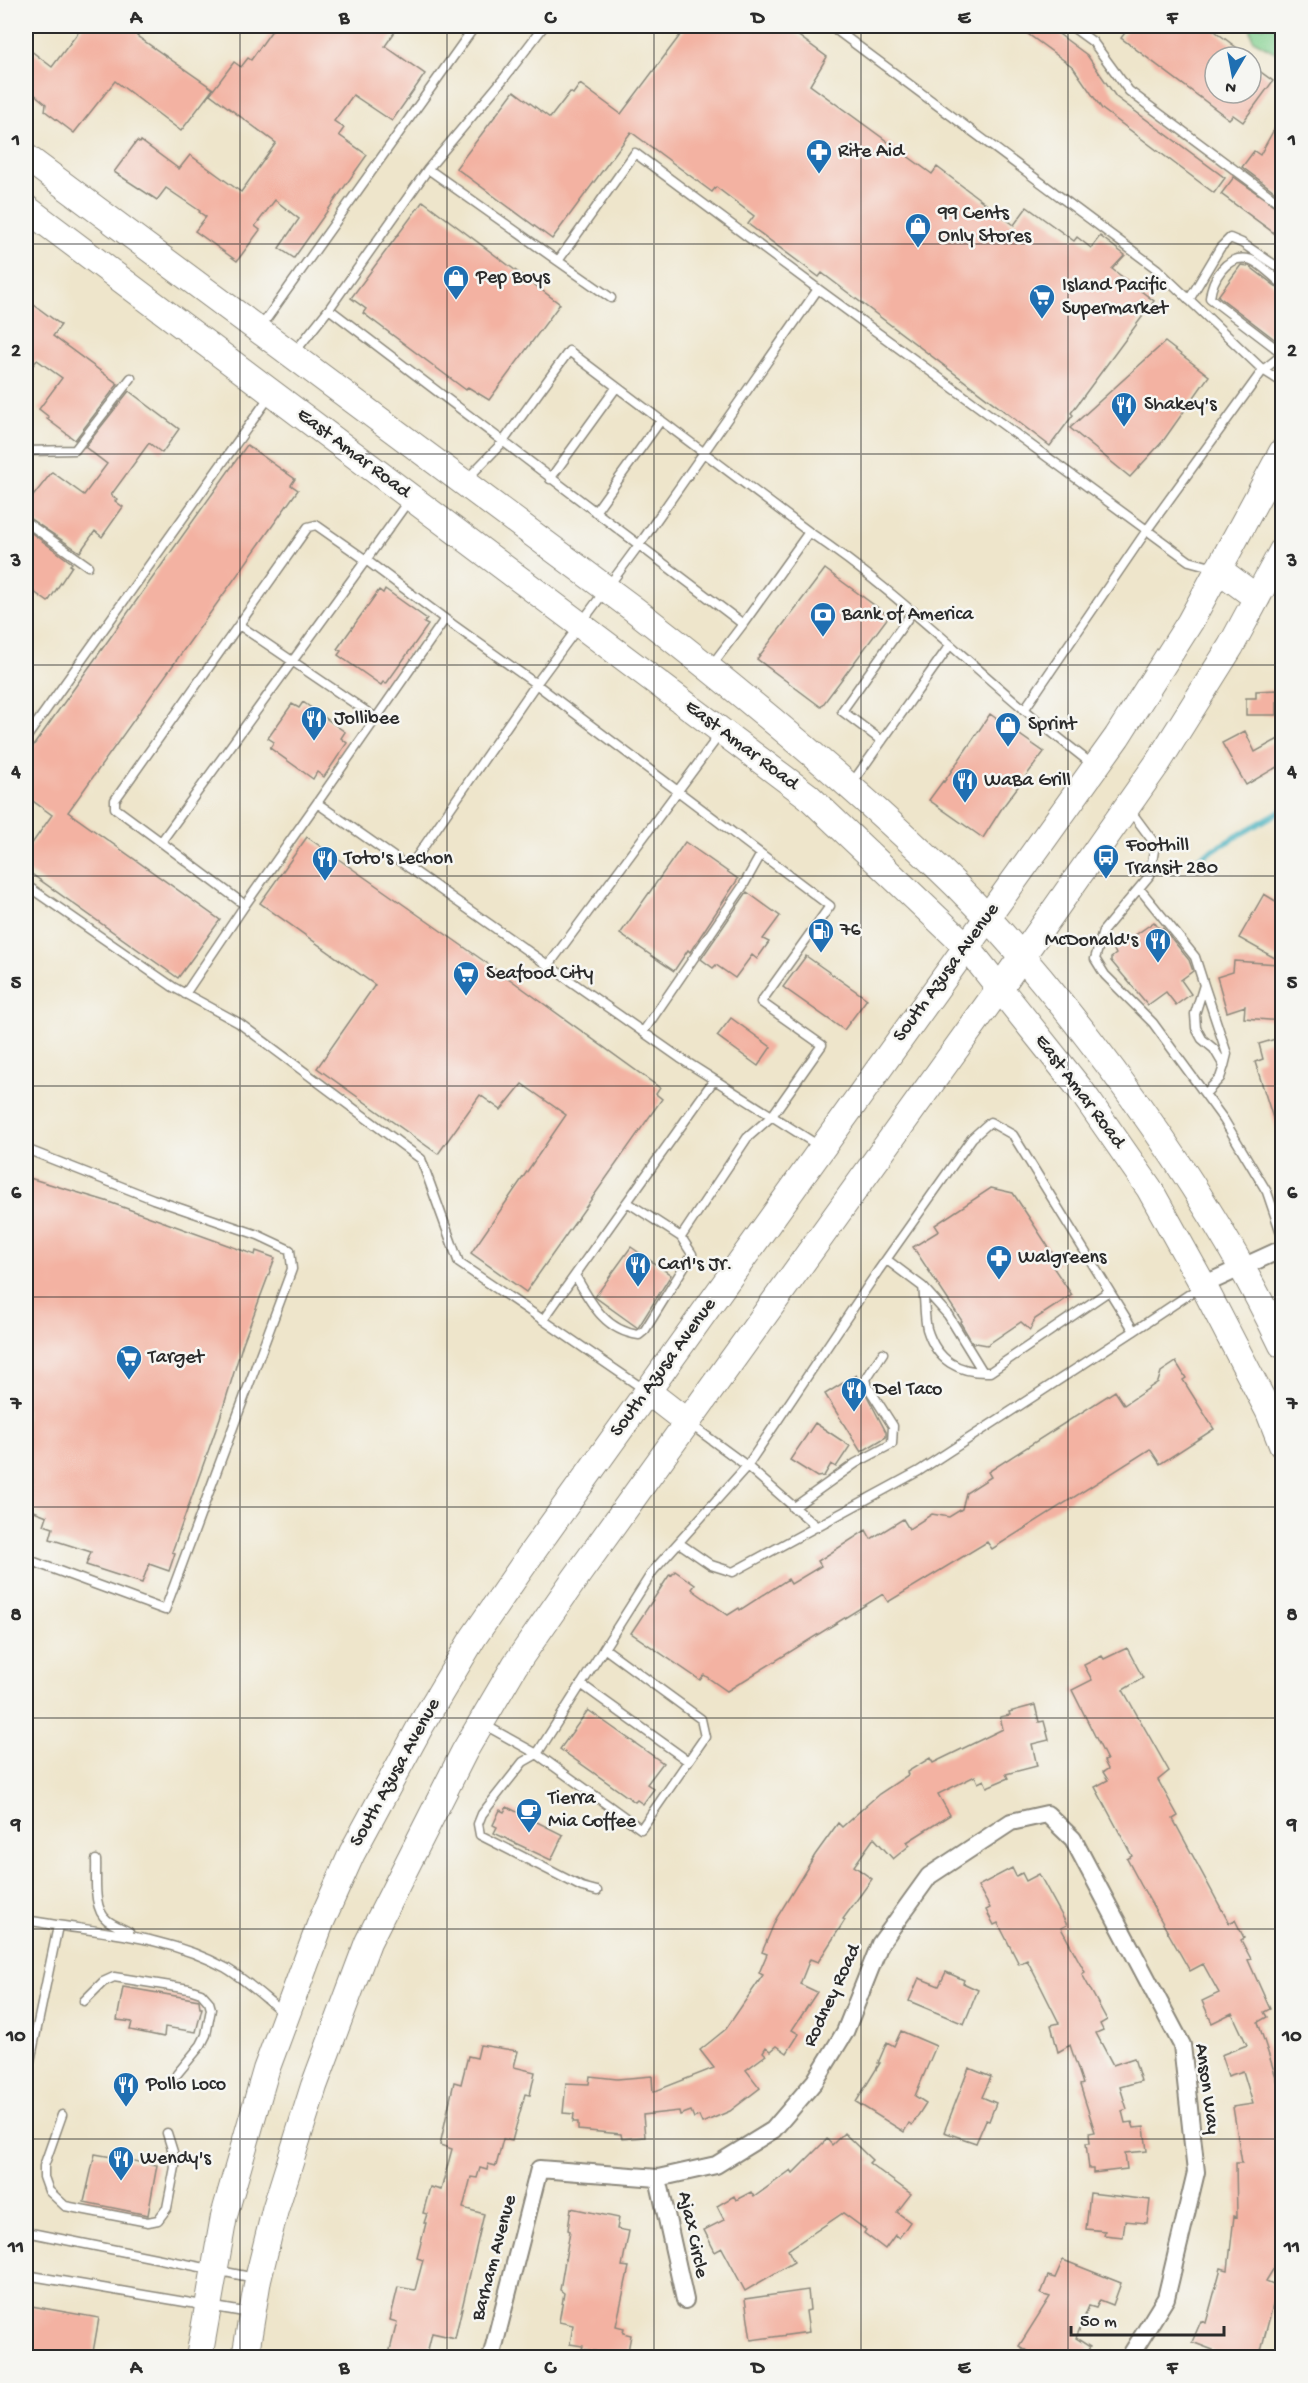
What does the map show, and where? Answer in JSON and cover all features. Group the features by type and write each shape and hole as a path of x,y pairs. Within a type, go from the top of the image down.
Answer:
{"main road":[{"name":"East Amar Road","path":"26,157 710,668 850,785 957,886 1073,1018 1153,1125 1203,1201 1282,1346"},
{"name":"East Amar Road","path":"26,208 808,796 966,946 1080,1089 1149,1188 1269,1412 1282,1445"},
{"name":"South Azusa Avenue","path":"199,2358 224,2216 266,2070 321,1922 351,1853 420,1727 473,1638 647,1391 1117,737 1190,622 1282,452"},
{"path":"245,2358 258,2279 275,2210 315,2086 368,1942 464,1752 522,1655 1157,764 1225,655 1282,551"},
{"path":"1218,569 1257,598"},
{"path":"647,1391 687,1422"}],"street":[{"path":"1203,1285 1282,1249"},
{"name":"Rodney Road","path":"539,2169 658,2178 716,2165 773,2130 815,2081 845,2032 880,1944 929,1876 1011,1822 1047,1814"},
{"name":"Anson Way","path":"1047,1814 1073,1839 1182,2045 1196,2172 1166,2298 1129,2358"},
{"name":"Barham Avenue","path":"490,2358 539,2169"},
{"name":"Ajax Circle","path":"658,2178 685,2300"}],"lane":[{"path":"258,331 476,26"},
{"path":"291,356 329,309 428,169 505,77 544,26"},
{"path":"831,26 1157,269 1263,370 1282,382"},
{"path":"1071,26 1093,42 1129,91 1282,205"},
{"path":"558,261 635,153 1189,561 1218,569"},
{"path":"428,169 611,298"},
{"path":"1189,300 1220,248 1230,238 1242,243 1282,270"},
{"path":"1024,710 1148,530 1263,370 1282,354 1210,298 1212,286 1220,271 1235,259 1250,259 1282,284"},
{"path":"409,868 536,684 642,541 818,289"},
{"path":"329,309 550,479 595,512 642,541 743,624"},
{"path":"463,484 502,443 569,351 809,532 850,559 913,611 1024,710 1095,768"},
{"path":"26,451 75,450 131,378"},
{"path":"550,479 616,387"},
{"path":"26,738 272,393"},
{"path":"595,512 661,420"},
{"path":"161,842 411,497"},
{"path":"26,522 88,566"},
{"path":"245,905 116,808 115,800 308,527 316,525 536,684 830,906 761,1002 822,1045 772,1116 747,1138 681,1237"},
{"path":"710,668 809,532"},
{"path":"882,741 842,711 913,611"},
{"path":"185,994 445,620"},
{"path":"239,624 376,718"},
{"path":"850,785 950,645"},
{"path":"548,966 722,731"},
{"path":"317,803 643,1032 822,1148"},
{"path":"1127,806 1155,844 1150,875 1103,931 1095,959 1105,975 1153,1023 1224,1120 1267,1192 1282,1236"},
{"path":"643,1032 742,886 760,854"},
{"path":"26,885 173,987 239,1023 422,1159 459,1263 647,1391"},
{"path":"1139,888 1195,957 1227,1054 1220,1078 1205,1094"},
{"path":"1204,985 1195,1014 1196,1028 1202,1039 1214,1049 1224,1066"},
{"path":"543,1320 714,1080"},
{"path":"597,1891 582,1887 480,1835 478,1824 482,1814 523,1762 537,1754 653,1571 747,1466 972,1138 990,1122 1013,1135 1134,1331"},
{"path":"26,1149 153,1199 258,1235 290,1250 292,1269 165,1610 26,1558"},
{"path":"575,1275 595,1309 617,1330 639,1335 645,1330 692,1254 681,1237 627,1202"},
{"path":"887,1260 922,1287 948,1315 984,1372"},
{"path":"679,1543 711,1565 734,1572 919,1472 1203,1285"},
{"path":"922,1287 927,1328 938,1352 957,1368 972,1372 990,1372 1109,1291"},
{"path":"793,1508 856,1463 892,1444 893,1426 868,1387 866,1379 883,1353"},
{"path":"687,1422 747,1466 817,1527"},
{"path":"481,1723 537,1754 641,1829 705,1737 701,1719 604,1648"},
{"path":"581,1684 688,1761"},
{"path":"96,1860 97,1896 101,1913 106,1920 140,1937"},
{"path":"26,1920 140,1937 179,1947 226,1969 287,2015"},
{"path":"26,2081 28,2052 58,1926"},
{"path":"84,2001 103,1982 114,1977 201,1993 211,2009 206,2036 177,2074"},
{"path":"62,2115 44,2166 44,2177 49,2192 65,2206 148,2222 158,2220 167,2208 175,2160 167,2133"},
{"path":"26,2232 258,2279"},
{"path":"26,2274 208,2308 253,2314"}],"green space":[{"path":"1250,26 1282,26 1282,56 1263,45 1253,40"}],"building":[{"path":"83,26 145,26 137,36 213,89 181,131 115,81 74,133 45,111 46,104 26,87 26,47 52,67"},
{"path":"275,26 399,26 385,46 425,74 392,121 353,95 334,121 344,128 339,135 367,155 294,258 279,248 299,219 275,200 255,226 260,230 237,261 195,231 206,217 200,211 166,188 157,200 114,172 137,141 140,143 141,141 179,169 190,155 241,192 276,143 210,94 234,62 241,67 248,58 251,60"},
{"path":"687,26 785,26 827,57 810,85 932,174 937,167 1014,225 1027,207 1074,241 1077,237 1091,248 1100,236 1125,255 1112,269 1154,301 1071,413 1073,415 1050,446 822,273 819,277 748,224 754,216 716,187 712,192 631,132 552,239 456,168 514,91 550,118 570,92 573,94 580,84 621,114"},
{"path":"1017,26 1048,26 1087,55 1116,97 1225,178 1214,193 1102,109 1073,67"},
{"path":"1130,26 1208,26 1233,45 1203,45 1203,100 1121,38"},
{"path":"1263,74 1273,81 1263,95"},
{"path":"1210,105 1255,105 1243,122 1233,115 1229,119"},
{"path":"1282,115 1282,197 1242,167 1254,151 1260,155"},
{"path":"1234,177 1282,211 1282,239 1221,194"},
{"name":"Pep Boys","path":"423,201 560,304 489,400 468,387 466,390 363,313 366,309 351,298"},
{"path":"1241,265 1249,266 1282,291 1282,335 1277,341 1218,296"},
{"path":"26,299 61,325 53,336 118,384 75,440 47,419 49,417 39,409 62,378 37,360 26,374"},
{"path":"1165,342 1209,376 1163,441 1130,477 1070,428"},
{"path":"129,391 179,429 162,453 149,443 111,495 123,507 102,537 95,531 80,552 26,516 26,505 52,472 84,495 107,464 85,447"},
{"path":"247,445 295,479 291,485 298,490 68,812 220,920 178,978 26,870 26,852 52,815 26,796 26,756"},
{"path":"26,529 72,563 48,602 26,586"},
{"name":"Bank of America","path":"825,569 889,616 821,707 757,659"},
{"path":"385,589 427,619 424,623 428,625 386,684 383,682 381,685 338,655 341,651 337,649 379,590 383,593"},
{"path":"1277,690 1277,715 1246,715 1246,698 1256,698 1256,691"},
{"path":"303,702 345,732 341,738 347,743 324,777 317,772 313,779 270,748 274,742 268,738 292,704 299,708"},
{"path":"990,714 1044,752 1002,808 983,838 929,800 944,782"},
{"path":"1245,731 1255,752 1282,737 1282,764 1246,785 1222,743"},
{"path":"307,837 660,1088 656,1094 662,1099 526,1292 471,1253 566,1115 522,1084 501,1110 480,1095 438,1154 317,1068 375,985 260,903"},
{"path":"685,842 738,879 690,952 688,950 674,971 620,934"},
{"path":"747,892 780,916 763,939 769,942 757,959 752,955 735,978 716,965 713,968 701,959"},
{"path":"1264,894 1282,905 1282,962 1239,938"},
{"path":"1154,922 1160,930 1163,928 1189,960 1193,971 1181,980 1191,994 1176,1005 1166,992 1148,1005 1111,961 1116,954 1114,950"},
{"path":"806,956 867,999 844,1030 783,987"},
{"path":"1234,961 1278,964 1277,1003 1282,1004 1282,1021 1244,1018 1245,1006 1227,1012 1217,977 1233,972"},
{"path":"731,1018 771,1047 758,1066 717,1036"},
{"path":"1282,1037 1282,1136 1279,1137 1255,1062 1263,1059 1259,1044"},
{"name":"Target","path":"26,1177 106,1201 255,1255 256,1251 275,1258 243,1343 220,1418 172,1552 175,1553 169,1571 149,1564 142,1583 86,1565 91,1552 50,1539 53,1528 44,1525 47,1516 26,1508"},
{"name":"Walgreens","path":"991,1188 1013,1193 1059,1263 1053,1267 1072,1295 1035,1319 1030,1330 1021,1322 987,1345 973,1344 960,1322 962,1321 913,1247 939,1231 935,1225"},
{"name":"Carl's Jr.","path":"631,1247 671,1275 638,1328 595,1297"},
{"path":"1176,1362 1186,1378 1183,1380 1214,1429 1160,1464 1150,1449 992,1549 987,1542 888,1602 883,1594 727,1691 704,1675 700,1680 631,1633 670,1574 672,1575 675,1571 695,1585 692,1589 694,1591 728,1615 739,1608 740,1610 788,1579 791,1584 821,1566 818,1561 866,1530 871,1539 903,1519 909,1529 932,1514 949,1517 962,1509 966,1493 991,1477 988,1472 1115,1391 1124,1405 1158,1382 1161,1372"},
{"name":"Del Taco","path":"856,1375 886,1432 886,1437 861,1452 825,1394"},
{"path":"815,1423 850,1446 836,1467 831,1464 824,1476 817,1477 790,1460"},
{"path":"1127,1648 1143,1678 1123,1690 1169,1771 1158,1780 1178,1816 1173,1819 1229,1923 1235,1920 1244,1938 1241,1940 1251,1959 1248,1960 1270,2009 1264,2012 1267,2017 1258,2022 1278,2083 1282,2106 1282,2202 1274,2268 1266,2281 1278,2286 1259,2358 1210,2358 1213,2350 1192,2342 1201,2321 1206,2323 1221,2268 1228,2270 1234,2216 1237,2217 1236,2163 1242,2163 1233,2107 1253,2104 1243,2071 1228,2076 1221,2055 1247,2045 1232,2013 1212,2023 1202,2001 1219,1993 1203,1964 1190,1971 1127,1859 1132,1856 1095,1787 1108,1780 1103,1772 1108,1769 1104,1761 1107,1760 1072,1690 1092,1680 1084,1665"},
{"path":"1035,1705 1039,1722 1044,1721 1049,1740 1032,1744 1037,1766 1006,1774 1008,1778 987,1787 984,1780 978,1783 975,1776 938,1794 950,1815 907,1842 910,1845 893,1859 874,1838 854,1866 872,1879 843,1919 845,1920 818,1962 810,1959 800,1984 817,1992 792,2030 799,2034 787,2053 777,2046 771,2051 766,2047 763,2052 766,2055 746,2070 760,2088 730,2111 702,2123 699,2116 694,2118 691,2111 680,2115 679,2111 643,2115 645,2137 622,2139 621,2134 578,2130 578,2122 573,2122 574,2114 563,2113 566,2083 589,2084 590,2076 617,2079 652,2076 653,2092 714,2068 700,2050 726,2029 763,1975 759,1973 767,1954 762,1952 776,1919 815,1855 838,1823 842,1827 879,1794 908,1775 907,1772 930,1758 933,1763 1003,1729 1000,1717 1010,1715 1009,1712"},
{"path":"588,1710 663,1763 647,1784 654,1789 643,1804 637,1800 635,1802 560,1749"},
{"name":"Tierra Mia Coffee","path":"507,1807 563,1835 551,1860 494,1833 497,1827 493,1825 500,1810 504,1812"},
{"path":"1012,1868 1016,1876 1022,1873 1026,1881 1039,1874 1067,1925 1061,1928 1107,2020 1100,2024 1103,2030 1096,2033 1113,2065 1134,2058 1141,2081 1120,2087 1127,2109 1122,2111 1125,2123 1132,2122 1134,2128 1144,2127 1147,2151 1125,2153 1127,2169 1093,2173 1093,2169 1089,2169 1086,2143 1090,2143 1089,2133 1095,2132 1070,2045 1058,2052 1051,2025 1059,2023 1041,1987 1027,1960 1019,1964 998,1923 994,1925 986,1910 990,1908 978,1886"},
{"path":"946,1972 964,1980 963,1983 978,1990 964,2024 909,2001 919,1978 939,1986"},
{"path":"123,1987 199,2000 200,2008 202,2008 196,2032 165,2027 164,2037 130,2030 132,2022 117,2020"},
{"path":"901,2031 936,2046 915,2096 926,2103 912,2125 909,2123 904,2132 856,2102 880,2063 878,2063 887,2042 894,2046"},
{"path":"480,2045 518,2051 514,2067 535,2072 530,2095 525,2094 512,2141 503,2139 496,2166 488,2164 487,2170 480,2168 477,2178 471,2177 463,2208 484,2214 455,2338 432,2333 426,2358 388,2358 397,2322 390,2320 398,2287 415,2290 423,2260 417,2258 426,2223 424,2223 427,2214 423,2213 430,2187 441,2190 452,2149 440,2145 454,2082 461,2084 468,2056 477,2058"},
{"path":"969,2068 991,2077 982,2097 996,2103 976,2143 944,2132"},
{"path":"844,2133 872,2160 869,2163 911,2194 897,2212 910,2222 899,2238 895,2235 885,2249 864,2233 866,2230 843,2213 788,2250 794,2262 745,2291 722,2248 715,2252 704,2230 724,2220 717,2206 734,2196 736,2200 751,2192 754,2197 791,2170 793,2173 827,2139 832,2145"},
{"name":"Wendy's","path":"95,2154 157,2165 148,2215 84,2202"},
{"path":"1090,2193 1150,2200 1147,2223 1125,2221 1123,2237 1104,2235 1105,2231 1086,2229"},
{"path":"571,2208 619,2218 617,2229 629,2231 622,2266 629,2267 616,2326 624,2328 623,2333 631,2335 627,2357 582,2349 583,2346 570,2344 573,2325 559,2322 564,2293 560,2290 570,2231 568,2230"},
{"path":"1063,2260 1121,2283 1113,2305 1100,2300 1096,2308 1089,2306 1076,2338 1090,2347 1083,2358 1038,2358 1019,2346 1050,2297 1041,2294 1048,2276 1055,2278"},
{"path":"808,2290 810,2310 806,2311 809,2332 751,2340 745,2299"},
{"path":"26,2305 99,2318 92,2358 26,2358"}],"waterway":[{"path":"1192,862 1282,810"}],"place":[{"name":"Rite Aid","path":"819,175"},
{"name":"99 Cents Only Stores","path":"918,249"},
{"name":"Pep Boys","path":"456,301"},
{"name":"Island Pacific Supermarket","path":"1042,320"},
{"name":"Shakey's","path":"1124,428"},
{"name":"Bank of America","path":"823,638"},
{"name":"Jollibee","path":"314,742"},
{"name":"Sprint","path":"1008,748"},
{"name":"WaBa Grill","path":"965,804"},
{"name":"Foothill Transit 280","path":"1106,880"},
{"name":"Toto's Lechon","path":"325,882"},
{"name":"76","path":"821,954"},
{"name":"McDonald's","path":"1158,964"},
{"name":"Seafood City","path":"466,997"},
{"name":"Walgreens","path":"999,1281"},
{"name":"Carl's Jr.","path":"638,1288"},
{"name":"Target","path":"129,1381"},
{"name":"Del Taco","path":"854,1413"},
{"name":"Tierra Mia Coffee","path":"529,1834"},
{"name":"Pollo Loco","path":"126,2108"},
{"name":"Wendy's","path":"121,2182"}]}
